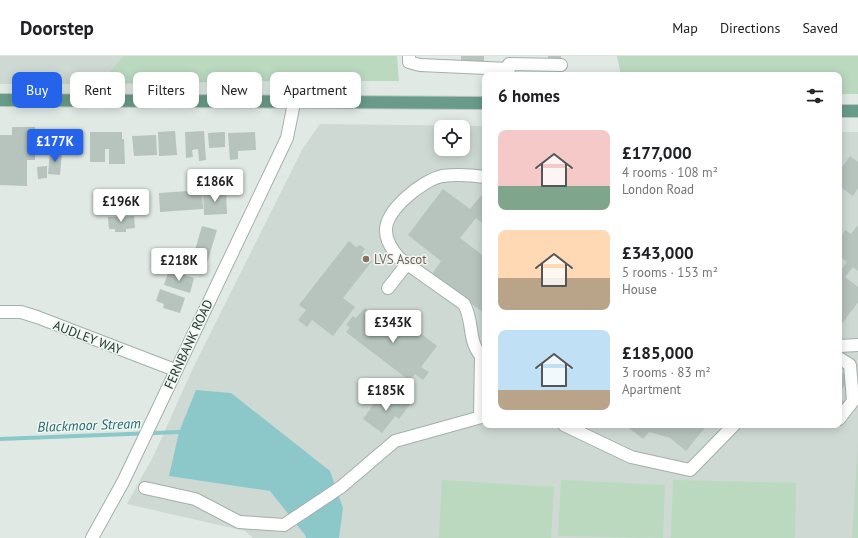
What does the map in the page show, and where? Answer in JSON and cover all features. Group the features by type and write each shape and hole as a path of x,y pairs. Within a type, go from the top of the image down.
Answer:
{"main road":[{"path":"0,100 270,103"},
{"path":"361,103 482,103"},
{"path":"842,111 858,111"}],"street":[{"path":"409,56 409,62 420,65 561,65"},
{"name":"FERNBANK ROAD","path":"92,538 122,482 287,138 293,108"},
{"path":"482,177 471,175 441,176 421,186 401,201 392,214 386,231 391,248 407,264 464,304 469,312 473,345 482,357"},
{"path":"388,288 407,264"},
{"name":"AUDLEY WAY","path":"0,312 20,312 37,317 175,370"},
{"path":"842,346 858,345"},
{"path":"842,360 850,365 853,402 842,415"},
{"path":"145,488 195,499 239,522 284,525 341,488 395,441 482,416"},
{"path":"570,428 631,457 690,470 731,428"}],"shaded area":[{"path":"0,56 123,56 110,72 70,72 70,84 62,84 62,72 12,72 12,84 0,84"},
{"name":"LVS Ascot","path":"320,124 434,125 434,156 470,156 470,126 482,126 482,428 842,428 842,132 858,132 858,538 253,538 245,531 127,504 154,455 193,368 303,148"}],"green space":[{"path":"123,56 397,56 399,81 361,81 361,72 270,72 270,81 262,81 262,72 207,72 207,82 199,82 199,72 133,72 133,83 125,84 125,72 110,72"},
{"path":"617,56 858,56 858,94 842,94 842,72 620,72"},
{"path":"858,443 858,538 852,538"},
{"path":"442,480 554,487 551,538 439,538"},
{"path":"561,480 665,485 663,538 558,536"},
{"path":"673,480 796,483 795,538 671,538"}],"water":[{"path":"196,390 231,393 330,471 343,508 339,538 306,538 270,491 169,476 179,432"}],"building":[{"path":"461,56 484,56 484,61 461,61"},
{"path":"548,56 561,56 561,63 548,63"},
{"path":"12,127 35,127 35,160 27,160 27,186 0,185 0,135 12,135"},
{"path":"80,130 81,148 49,149 48,141 42,142 42,132"},
{"path":"175,131 177,155 159,156 158,132"},
{"path":"204,131 206,160 199,161 198,149 192,150 193,157 186,158 185,132"},
{"path":"90,132 122,132 122,139 124,139 125,164 109,164 109,149 105,149 105,162 90,162"},
{"path":"225,132 225,147 209,148 208,133"},
{"path":"255,132 256,150 238,151 238,159 230,160 228,133"},
{"path":"156,135 157,155 134,156 132,136"},
{"path":"50,151 62,152 60,175 48,174"},
{"path":"850,156 858,162 858,188 853,196 842,188 842,167"},
{"path":"47,166 47,178 38,179 37,167"},
{"path":"443,189 470,209 482,195 482,223 476,218 460,238 482,255 482,312 432,274 441,261 408,235"},
{"path":"202,190 203,209 160,212 159,193"},
{"path":"226,191 227,214 204,215 203,192"},
{"path":"134,216 135,228 126,229 126,232 115,232 115,229 109,229 108,217"},
{"path":"858,225 858,271 853,267 845,277 858,287 858,302 842,324 842,268 847,262 842,258 842,236 845,230 851,234"},
{"path":"202,226 217,230 204,273 175,265 179,253 193,257"},
{"path":"349,241 356,247 360,245 365,249 362,253 372,261 343,298 355,307 333,336 312,320 307,327 298,320 306,310 299,305"},
{"path":"169,270 194,278 190,293 164,285"},
{"path":"160,289 185,298 180,313 163,308 164,304 156,301"},
{"path":"365,308 402,336 410,325 437,346 421,367 429,372 423,380 415,374 410,381 346,332 350,327 346,325 353,316 356,318"},
{"path":"842,373 849,379 842,389"},
{"path":"380,395 384,398 385,395 390,399 397,395 410,404 399,419 395,416 382,433 363,419"},
{"path":"629,428 705,428 686,451 670,438 649,432 643,439"}],"waterway":[{"name":"Blackmoor Stream","path":"0,439 179,432"}],"place":[{"name":"LVS Ascot","path":"366,259"}]}
